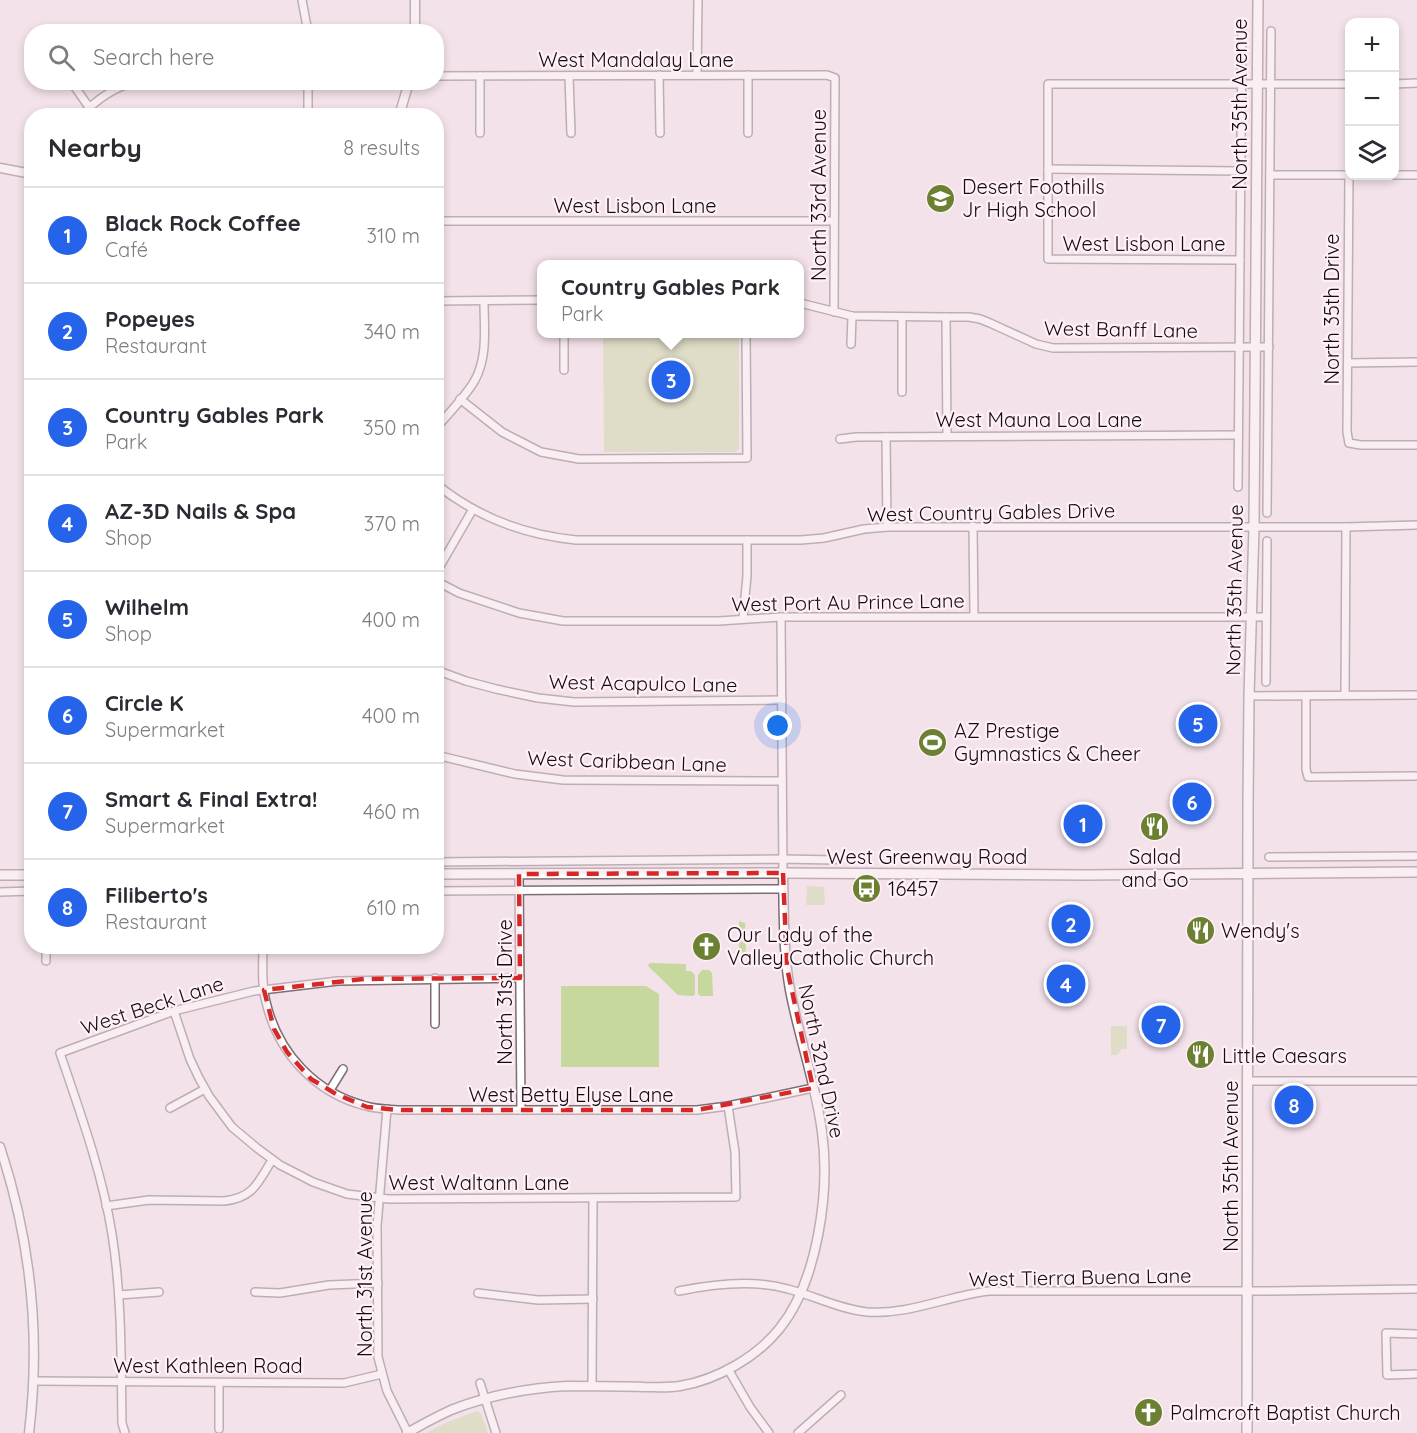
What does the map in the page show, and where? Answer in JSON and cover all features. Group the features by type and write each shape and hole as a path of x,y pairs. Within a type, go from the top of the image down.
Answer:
{"main road":[{"name":"North 35th Avenue","path":"1247,1433 1247,874 1254,527 1258,0"},
{"name":"West Greenway Road","path":"444,874 1053,875 1417,872"},
{"path":"0,875 24,875"}],"street":[{"path":"302,0 306,24"},
{"path":"415,24 416,0"},
{"path":"697,75 698,0"},
{"name":"North 35th Avenue","path":"1238,487 1242,29"},
{"name":"North 35th Avenue","path":"1267,513 1271,31"},
{"path":"659,75 660,133"},
{"path":"748,75 748,133"},
{"name":"West Mandalay Lane","path":"444,76 828,75 835,78"},
{"path":"480,76 480,133"},
{"path":"569,76 570,133"},
{"name":"North 33rd Avenue","path":"834,312 835,78"},
{"path":"1399,84 1417,83"},
{"path":"1241,171 1048,170 1048,84 1345,84"},
{"path":"77,90 90,107 116,90"},
{"path":"308,90 308,108"},
{"path":"401,108 407,90"},
{"path":"0,168 24,172"},
{"name":"West Lisbon Lane","path":"1048,170 1048,260 1240,260"},
{"path":"1270,175 1345,175"},
{"path":"1399,175 1417,175"},
{"name":"North 35th Drive","path":"1349,180 1347,432 1349,443 1417,445"},
{"name":"West Lisbon Lane","path":"444,221 834,221"},
{"path":"444,301 537,300"},
{"path":"444,418 474,382 478,373 483,355 484,301"},
{"name":"West Banff Lane","path":"804,304 852,316 969,317 990,323 1036,344 1053,348 1269,347"},
{"path":"850,344 852,316"},
{"path":"902,317 902,392"},
{"path":"946,317 947,436"},
{"path":"564,338 564,370"},
{"path":"460,399 502,432 542,452 551,454 579,459 747,458 746,338"},
{"path":"1348,363 1417,362"},
{"name":"West Mauna Loa Lane","path":"840,439 947,436 1238,435"},
{"path":"886,437 887,527"},
{"name":"West Country Gables Drive","path":"444,489 498,522 553,538 586,540 801,540 887,527 1417,525"},
{"path":"444,559 473,509"},
{"path":"973,526 974,616"},
{"path":"1345,695 1346,527"},
{"path":"743,618 747,576 747,540"},
{"name":"North 35th Avenue","path":"1266,682 1267,541"},
{"name":"West Port Au Prince Lane","path":"444,585 459,593 519,613 563,621 708,621 781,617 1266,617"},
{"name":"North 32nd Drive","path":"407,1433 451,1410 528,1390 566,1386 680,1386 697,1382 746,1359 768,1341 791,1313 801,1293 813,1256 823,1196 825,1161 822,1131 788,976 784,937 781,617"},
{"name":"West Acapulco Lane","path":"444,673 496,689 538,698 574,702 782,700"},
{"path":"1249,696 1417,695"},
{"path":"1306,696 1305,769 1308,777 1417,776"},
{"name":"West Caribbean Lane","path":"444,757 515,774 563,780 782,781"},
{"path":"1269,857 1417,856"},
{"name":"West Greenway Road","path":"444,862 834,860"},
{"name":"North 31st Drive","path":"519,874 521,1110"},
{"path":"444,891 783,889"},
{"path":"0,892 24,891"},
{"path":"46,954 46,961"},
{"path":"263,954 264,990"},
{"path":"435,978 435,1024"},
{"name":"West Beck Lane","path":"106,1206 93,1150 60,1053 174,1011 264,990 338,981 520,978"},
{"name":"West Betty Elyse Lane","path":"264,990 274,1029 300,1068 311,1079 367,1107 387,1109 697,1110 728,1106 813,1088"},
{"name":"West Waltann Lane","path":"174,1011 190,1059 205,1089 232,1127 272,1160 305,1178 347,1194 380,1198 736,1197 735,1152 728,1106"},
{"path":"330,1090 343,1069"},
{"path":"1247,1082 1417,1081"},
{"path":"170,1108 205,1089"},
{"name":"North 31st Avenue","path":"387,1109 377,1226 378,1357 390,1398 407,1433"},
{"path":"0,1147 17,1202 27,1252 34,1316 34,1381 28,1433"},
{"path":"124,1433 119,1295 112,1233 106,1206 149,1200 236,1200 246,1196 252,1190 272,1160"},
{"path":"592,1386 593,1199"},
{"path":"255,1292 280,1293 329,1285 378,1283"},
{"name":"West Tierra Buena Lane","path":"679,1291 703,1286 765,1284 787,1288 852,1310 885,1312 914,1308 989,1291 1417,1289"},
{"path":"119,1295 159,1292"},
{"path":"478,1293 538,1300 593,1299"},
{"path":"1417,1334 1386,1333 1387,1375 1417,1374"},
{"path":"728,1369 750,1407 769,1433"},
{"name":"West Kathleen Road","path":"34,1381 344,1383 382,1374"},
{"path":"219,1383 219,1428"},
{"path":"480,1383 496,1433"},
{"path":"798,1433 841,1395"}],"highlighted area":[{"path":"783,873 787,968 813,1088 697,1110 398,1110 367,1107 336,1094 311,1079 287,1052 274,1029 264,990 364,979 520,978 519,874"}],"green space":[{"path":"603,338 739,338 739,449 735,452 604,452"},
{"path":"807,886 824,887 825,905 816,903 806,905"},
{"path":"739,921 745,923 746,955 744,957 739,957"},
{"path":"650,963 686,964 686,971 691,971 695,975 695,994 693,996 678,995 649,967"},
{"path":"702,970 709,970 712,973 713,996 698,994 698,975"},
{"path":"561,986 646,986 659,994 659,1067 561,1067"},
{"path":"1111,1026 1127,1026 1127,1049 1122,1049 1117,1055 1111,1055"},
{"path":"477,1411 481,1413 488,1433 426,1433 447,1422"}],"place":[{"name":"Desert Foothills Jr High School","path":"941,198"},
{"name":"Country Gables Park","path":"671,380"},
{"name":"Wilhelm","path":"1198,724"},
{"name":"AZ Prestige Gymnastics & Cheer","path":"933,742"},
{"name":"Circle K","path":"1192,802"},
{"name":"Black Rock Coffee","path":"1083,824"},
{"name":"Salad and Go","path":"1155,826"},
{"name":"16457","path":"867,888"},
{"name":"Popeyes","path":"1071,924"},
{"name":"Wendy's","path":"1200,930"},
{"name":"Our Lady of the Valley Catholic Church","path":"706,946"},
{"name":"AZ-3D Nails & Spa","path":"1066,984"},
{"name":"Smart & Final Extra!","path":"1161,1025"},
{"name":"Little Caesars","path":"1201,1055"},
{"name":"Filiberto's","path":"1294,1105"},
{"name":"Palmcroft Baptist Church","path":"1149,1412"}]}
